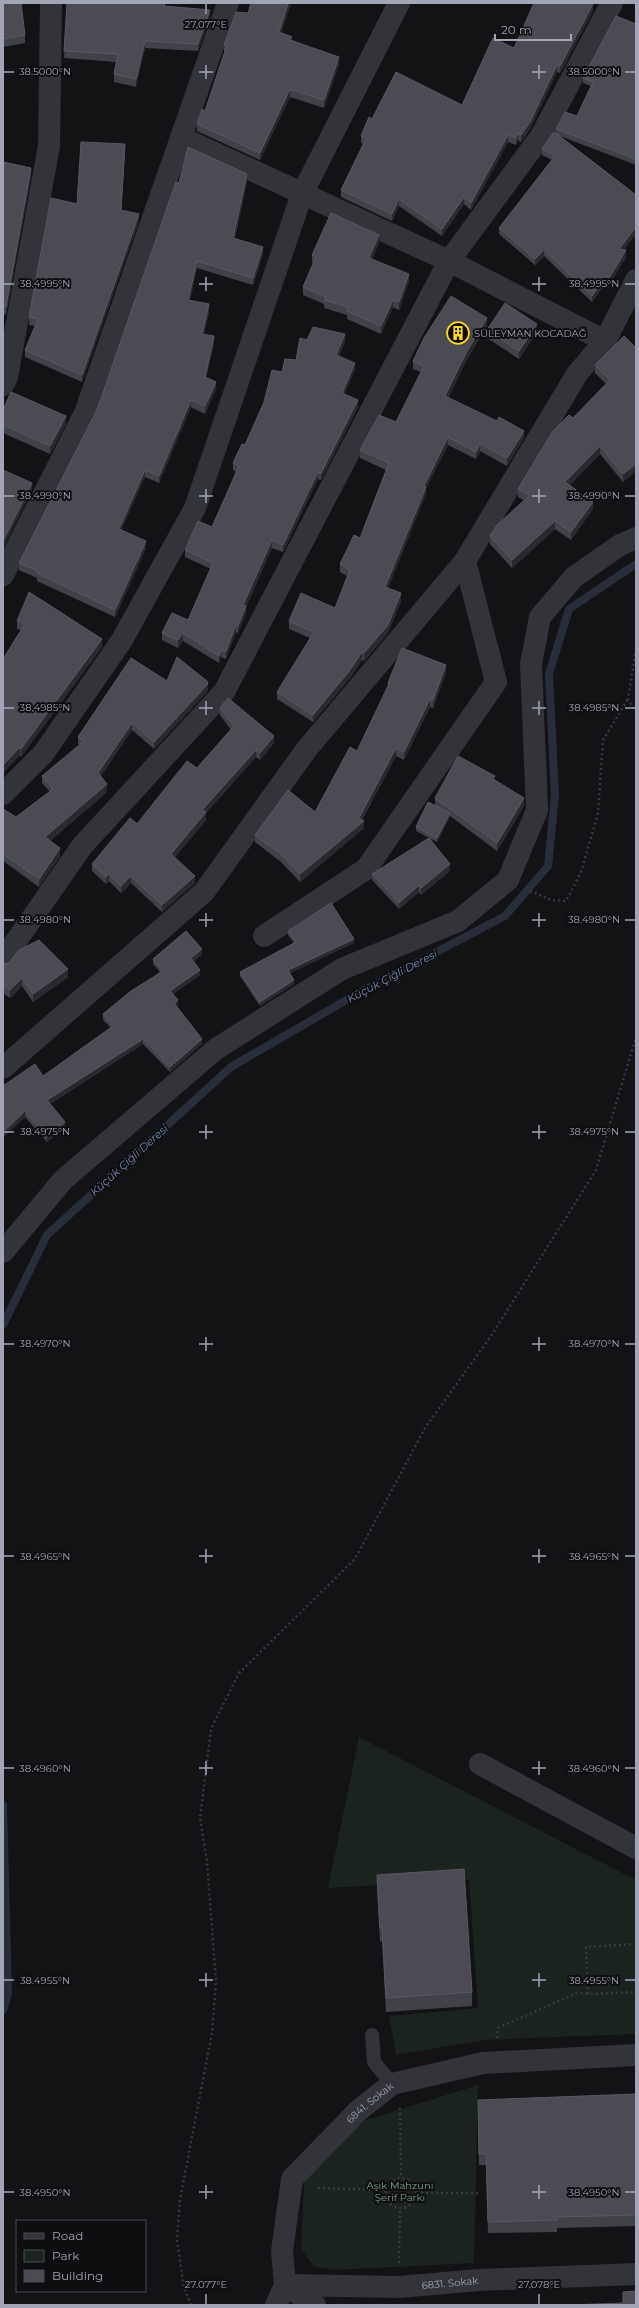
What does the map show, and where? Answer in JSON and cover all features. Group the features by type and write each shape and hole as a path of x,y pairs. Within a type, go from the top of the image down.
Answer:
{"street":[{"path":"3,385 7,377 49,146 51,3"},
{"path":"3,575 85,413 228,3"},
{"path":"3,794 43,754 122,640 194,508 302,194 399,3"},
{"path":"3,960 82,846 224,692 449,261 541,136 612,3"},
{"path":"182,138 449,261 606,341"},
{"path":"3,1068 204,892 306,750 464,561 577,374 606,341 636,280"},
{"path":"3,1252 63,1180 216,1049 342,970 458,921 508,880 538,810 531,664 540,617 574,577 620,545 636,538"},
{"path":"264,936 366,869 496,682 464,561"},
{"path":"480,1764 636,1848"},
{"name":"6841. Sokak","path":"285,2285 282,2251 292,2179 359,2110 396,2083 483,2063 636,2055"},
{"name":"6831. Sokak","path":"285,2285 399,2287 479,2280 636,2274"},
{"path":"276,2305 285,2285 315,2305"}],"lane":[{"path":"372,2035 374,2062 396,2083"}],"path":[{"path":"524,889 552,900 566,901 582,872 598,813 603,740 628,699 636,649"},
{"path":"628,699 636,713"},
{"path":"191,2305 184,2288 176,2240 180,2198 212,2033 216,1982 207,1861 200,1818 204,1774 211,1729 239,1673 355,1559 424,1428 492,1336 596,1170 636,1037"},
{"path":"588,1994 586,1947 636,1944"},
{"path":"497,2062 498,2028 578,1993 636,1992"},
{"path":"396,2083 401,2177"},
{"path":"401,2177 406,2178 413,2184 416,2193 409,2205 400,2208 390,2204 386,2190 391,2181 401,2177"},
{"path":"291,2188 386,2190"},
{"path":"416,2193 479,2193"},
{"path":"399,2287 400,2208"}],"green space":[{"path":"359,1737 636,1880 636,2034 483,2040 396,2055 389,2016 478,2008 469,1880 328,1888"},
{"name":"Aşık Mahzuni Şerif Parkı","path":"478,2085 474,2263 335,2270 314,2267 301,2249 304,2182 360,2122"}],"building":[{"path":"3,3 21,3 25,35 3,39"},
{"path":"67,3 165,3 164,6 210,10 198,44 145,41 136,79 114,74 118,54 64,51"},
{"path":"251,3 288,3 279,32 292,37 290,40 339,57 324,100 290,89 260,153 197,124 202,109 205,111 227,45 224,45 236,12 248,13"},
{"path":"534,3 593,4 560,66 557,65 530,122 521,135 518,133 516,138 508,135 471,203 464,197 442,229 399,199 392,214 341,190 366,139 361,136 369,117 372,119 396,72 462,105 493,38 514,48"},
{"path":"616,16 636,24 636,159 556,129 565,112 577,116 593,82 583,78"},
{"path":"554,132 636,195 636,227 619,249 626,250 609,278 606,276 592,296 544,250 535,259 499,228 555,156 542,149"},
{"path":"81,142 125,144 121,210 139,214 82,375 25,350 38,319 29,317 51,198 77,204"},
{"path":"188,147 247,174 233,238 263,247 253,278 197,261 188,300 209,304 202,334 214,336 205,377 216,382 205,406 191,400 159,476 145,470 119,529 146,541 115,610 19,563 97,410 176,182 179,183"},
{"path":"3,162 31,168 6,307 3,307"},
{"path":"331,213 379,235 369,258 409,274 399,302 393,300 381,326 347,311 348,307 324,300 326,297 303,287 316,257 312,255"},
{"path":"451,296 487,318 466,353 445,396 497,421 499,417 524,431 507,458 480,444 476,452 448,437 424,486 426,487 385,587 401,593 388,625 364,653 362,652 350,670 313,715 277,692 314,632 289,621 301,593 335,608 350,570 340,564 354,535 360,538 389,463 360,450 379,415 396,422 424,366 413,361 424,338"},
{"path":"505,303 537,324 519,351 487,330"},
{"path":"313,327 345,334 336,355 355,363 342,393 358,400 321,473 318,472 283,545 272,540 243,605 246,606 238,626 236,625 226,651 221,650 219,656 183,633 178,640 162,633 172,613 188,620 213,563 185,550 198,521 212,527 239,466 233,463 242,444 245,445 264,402 272,370 282,372 285,359 296,360 300,338 307,340"},
{"path":"624,336 636,348 636,464 623,474 600,446 565,482 593,502 571,532 555,521 512,560 490,536 497,525 530,495 518,489 553,431 569,415 573,418 610,380 595,365"},
{"path":"11,392 66,416 50,446 3,425 3,410"},
{"path":"3,470 32,483 3,541"},
{"path":"29,592 102,639 21,749 20,747 3,765 3,676 6,671 3,670 3,659 25,624 17,621"},
{"path":"402,648 446,665 433,700 430,699 404,752 396,748 359,818 364,821 300,874 281,854 255,835 288,790 315,812 350,747 357,751 389,684 388,683"},
{"path":"177,657 208,682 207,685 154,742 132,723 98,773 107,784 45,837 60,848 39,879 3,854 3,809 16,817 53,789 42,776 84,741 78,737 131,658 167,681"},
{"path":"228,698 274,736 260,753 256,750 202,810 206,812 171,854 195,876 162,905 131,876 121,886 109,874 106,877 92,864 130,818 137,824 187,761 197,768 234,726 220,708"},
{"path":"458,756 495,776 493,779 524,798 497,843 435,798"},
{"path":"428,802 450,813 437,838 416,827"},
{"path":"429,838 450,864 421,888 419,885 399,903 372,874"},
{"path":"331,903 354,939 288,970 294,980 260,1002 240,972 296,942 288,931"},
{"path":"186,931 202,949 191,958 200,970 170,991 178,1000 174,1003 202,1039 170,1067 143,1039 47,1100 65,1122 47,1137 25,1111 3,1132 3,1086 35,1064 43,1076 113,1026 103,1014 131,991 163,971 153,959"},
{"path":"39,940 68,969 33,994 22,978 10,990 3,985 3,964 9,963 19,950"},
{"path":"464,1869 472,1992 386,1998 377,1875"},
{"path":"636,2094 636,2215 557,2217 557,2220 488,2222 486,2154 479,2154 478,2100"},
{"path":"636,2291 636,2305 568,2305 623,2303 623,2292"}],"waterway":[{"name":"Küçük Çiğli Deresi","path":"3,1325 47,1235 231,1067 355,995 505,916 548,866 555,795 549,674 569,609 636,564"},
{"name":"Küçük Çiğli Deresi","path":"3,1805 8,1994 3,2010"}],"place":[{"name":"SÜLEYMAN KOCADAĞ","path":"458,333"}]}
